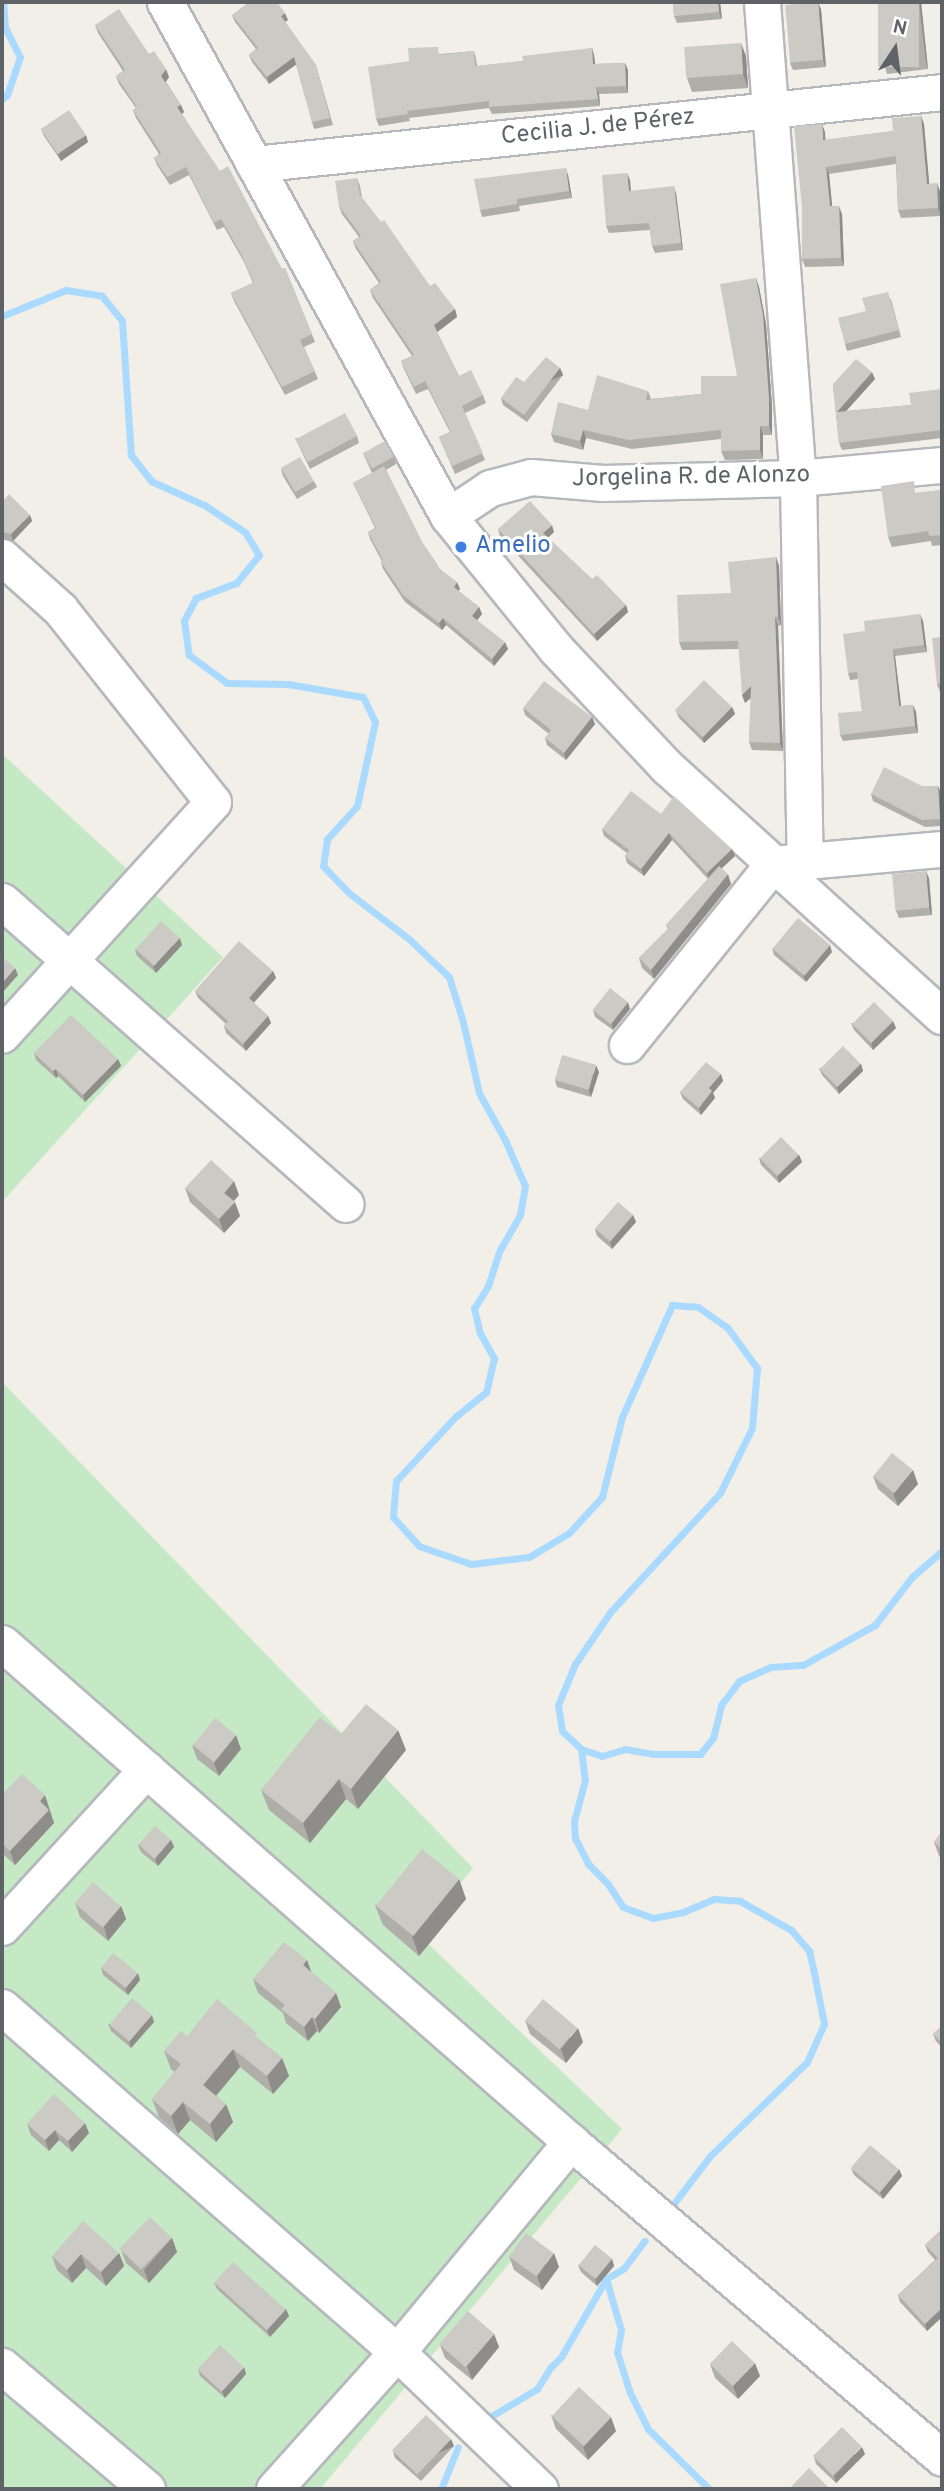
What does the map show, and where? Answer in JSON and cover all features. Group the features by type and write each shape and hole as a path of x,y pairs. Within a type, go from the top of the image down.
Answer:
{"street":[{"path":"165,2 448,516 565,659 667,767 789,863 942,1016"},
{"path":"627,1045 789,863 798,478 762,2"},
{"name":"Cecilia J. de Pérez","path":"254,164 942,92"},
{"name":"Jorgelina R. de Alonzo","path":"448,516 490,488 531,477 603,483 798,478 942,465"},
{"path":"2,557 60,609 213,802 2,1035"},
{"path":"789,863 942,849"},
{"path":"2,901 346,1204"},
{"path":"2,1643 571,2142 942,2458"},
{"path":"2,1927 147,1769"},
{"path":"2,2007 397,2353 540,2489"},
{"path":"274,2489 397,2353 571,2142"},
{"path":"2,2366 147,2489"}],"green space":[{"path":"2,754 223,957 2,1202"},
{"path":"2,1382 473,1868 418,1934 622,2129 320,2489 2,2489"}],"building":[{"path":"249,2 277,2 285,13 281,16 316,65 330,118 312,122 294,57 267,77 249,55 258,48 232,15"},
{"path":"673,2 718,2 719,12 674,16"},
{"path":"818,2 823,60 790,63 785,5"},
{"path":"878,2 919,2 919,67 878,67"},
{"path":"119,9 149,54 154,51 166,69 161,76 181,105 177,107 220,171 228,166 282,269 285,268 312,334 300,340 315,371 282,387 231,293 254,283 241,254 221,219 214,223 186,167 167,177 154,158 161,153 133,110 137,107 116,76 125,70 95,25"},
{"path":"741,43 743,74 686,78 684,47"},
{"path":"438,47 439,55 474,51 475,66 523,61 522,56 592,48 593,64 625,63 626,86 596,87 598,99 489,107 489,101 407,111 408,114 376,119 368,67 409,61 408,48"},
{"path":"69,110 86,135 58,154 41,129"},
{"path":"921,116 927,184 937,183 938,208 898,210 896,156 826,167 830,206 839,206 841,258 802,259 802,207 794,126 822,124 823,140 893,131 892,118"},
{"path":"566,168 569,191 517,199 517,204 480,210 474,179"},
{"path":"627,173 629,191 674,186 681,243 652,246 649,223 606,226 602,175"},
{"path":"357,178 360,195 381,222 384,220 430,286 435,283 455,309 434,325 459,376 471,370 483,395 462,406 483,453 452,466 439,437 451,432 425,381 414,387 401,361 414,355 370,290 381,282 353,241 361,236 339,206 335,181"},
{"path":"756,278 763,315 769,398 769,426 760,426 760,450 721,451 721,430 629,440 583,430 580,441 551,434 558,402 588,410 597,375 648,391 646,400 701,394 701,376 737,376 720,284"},
{"path":"888,292 899,330 845,344 838,318 866,311 862,298"},
{"path":"546,357 560,368 524,415 501,398 516,377 524,382"},
{"path":"856,359 872,372 837,412 911,405 909,393 942,389 942,430 839,443 833,384"},
{"path":"345,413 357,436 308,462 296,439"},
{"path":"385,441 394,457 372,469 363,453"},
{"path":"300,457 314,481 295,492 281,468"},
{"path":"384,466 422,542 440,569 457,582 454,587 479,607 472,616 505,642 492,659 443,618 439,623 403,595 381,562 383,560 368,532 376,528 353,483"},
{"path":"914,481 915,493 942,490 942,535 929,536 928,531 888,537 881,486"},
{"path":"9,494 30,515 11,534 2,532 2,498 4,500"},
{"path":"530,501 552,525 543,533 592,579 597,575 626,605 594,634 498,529"},
{"path":"776,557 778,617 775,617 780,743 749,742 751,686 742,695 738,641 679,642 677,595 731,593 728,562"},
{"path":"920,614 924,645 893,649 899,706 913,705 915,726 840,735 838,713 862,711 857,672 848,673 843,634 865,631 864,621"},
{"path":"942,637 942,683 937,684 932,638"},
{"path":"704,680 732,707 703,737 675,710"},
{"path":"544,681 592,717 564,753 545,738 551,730 523,708"},
{"path":"884,767 922,786 938,786 940,819 922,820 871,794"},
{"path":"631,791 661,814 674,796 732,849 707,873 669,833 641,869 625,856 629,850 602,829"},
{"path":"719,866 728,874 651,970 639,958 669,928 666,925"},
{"path":"926,871 929,908 895,911 892,874"},
{"path":"798,918 830,945 804,976 772,949"},
{"path":"161,921 180,938 154,966 136,949"},
{"path":"239,941 273,971 249,998 268,1016 243,1044 224,1026 228,1021 195,991"},
{"path":"2,956 15,968 2,983"},
{"path":"610,988 628,1002 611,1024 593,1010"},
{"path":"874,1002 893,1021 871,1043 852,1024"},
{"path":"71,1015 118,1059 83,1095 56,1069 53,1071 34,1053"},
{"path":"843,1046 861,1064 837,1087 820,1069"},
{"path":"562,1055 596,1065 588,1090 555,1080"},
{"path":"706,1062 721,1074 709,1088 712,1091 699,1108 680,1092"},
{"path":"781,1137 799,1155 777,1176 760,1158"},
{"path":"211,1160 234,1181 224,1193 235,1202 219,1219 185,1188"},
{"path":"618,1202 633,1215 610,1242 595,1228"},
{"path":"892,1453 913,1470 894,1493 873,1476"},
{"path":"366,1704 398,1730 351,1789 339,1779 303,1823 261,1790 320,1717 341,1734"},
{"path":"215,1718 236,1735 214,1762 193,1745"},
{"path":"22,1774 45,1795 40,1801 49,1810 10,1851 2,1844 2,1795"},
{"path":"155,1826 171,1840 154,1859 139,1845"},
{"path":"942,1832 942,1849 934,1842"},
{"path":"422,1849 459,1879 413,1936 376,1906"},
{"path":"93,1882 121,1906 103,1927 75,1903"},
{"path":"284,1942 307,1960 303,1965 336,1993 315,2019 312,2017 304,2027 281,2009 285,2005 253,1979"},
{"path":"113,1953 138,1973 126,1988 101,1968"},
{"path":"132,1998 152,2015 129,2042 110,2025"},
{"path":"217,1999 282,2058 267,2076 233,2049 203,2085 226,2104 210,2124 183,2102 171,2116 152,2099 181,2064 164,2051 181,2031 187,2036"},
{"path":"543,1999 577,2028 559,2049 525,2020"},
{"path":"942,2026 942,2043 933,2034"},
{"path":"54,2094 85,2123 68,2141 55,2130 45,2140 27,2124"},
{"path":"870,2145 899,2169 880,2192 851,2168"},
{"path":"150,2217 172,2238 141,2269 119,2249"},
{"path":"83,2221 119,2253 101,2272 81,2254 67,2270 52,2256"},
{"path":"942,2229 942,2308 925,2324 898,2295 938,2258 925,2245"},
{"path":"526,2233 554,2253 536,2276 509,2256"},
{"path":"595,2245 612,2259 596,2279 579,2265"},
{"path":"233,2262 286,2310 267,2330 214,2283"},
{"path":"468,2311 494,2334 466,2367 439,2344"},
{"path":"732,2341 755,2363 733,2386 710,2364"},
{"path":"220,2345 244,2368 222,2392 197,2369"},
{"path":"579,2387 611,2417 584,2446 552,2416"},
{"path":"426,2415 451,2439 417,2475 392,2450"},
{"path":"842,2427 862,2447 833,2476 813,2456"},
{"path":"809,2468 828,2487 789,2489"}],"waterway":[{"path":"2,99 7,95 20,57 5,28 3,2"},
{"path":"2,316 66,290 102,296 122,321 131,455 151,481 206,506 245,532 259,555 236,583 196,598 184,621 189,655 227,683 288,684 363,697 375,722 357,806 327,839 323,866 349,893 409,939 449,977 463,1022 479,1093 505,1140 525,1186 520,1215 500,1249 488,1286 474,1308 480,1333 494,1358 486,1392 456,1416 396,1481 393,1517 419,1546 471,1564 529,1557 569,1533 602,1497 622,1417 672,1305 698,1307 727,1327 757,1368 752,1428 720,1493 611,1611 575,1664 558,1705 562,1731 581,1749 602,1756 625,1749 653,1754 700,1754 713,1738 721,1705 739,1681 771,1667 803,1665 875,1625 912,1577 942,1551"},
{"path":"581,1749 585,1780 574,1821 575,1838 588,1864 608,1884 623,1907 653,1918 683,1912 714,1899 740,1901 791,1930 809,1951 824,2024 807,2062 710,2156 669,2210"},
{"path":"483,2421 537,2389 550,2368 561,2357 606,2279 624,2268 644,2241"},
{"path":"606,2279 621,2330 617,2352 630,2393 648,2429 709,2489"},
{"path":"441,2489 458,2447"}],"place":[{"name":"Amelio","path":"461,547"}]}
